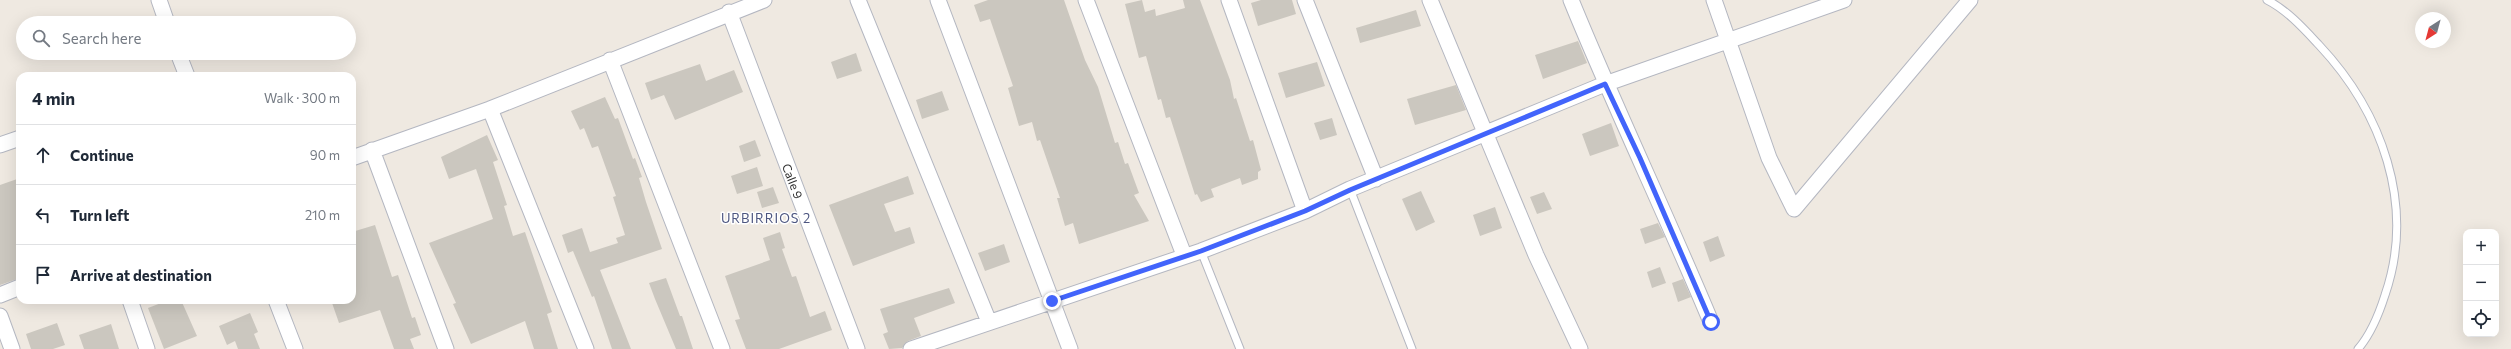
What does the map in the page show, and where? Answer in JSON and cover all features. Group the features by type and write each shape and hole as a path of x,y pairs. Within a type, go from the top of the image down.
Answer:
{"street":[{"path":"159,0 165,16"},
{"path":"356,156 490,109 729,12 764,0"},
{"path":"858,0 989,322"},
{"path":"938,0 1070,349"},
{"path":"1086,0 1184,255"},
{"path":"1229,0 1305,211"},
{"path":"1304,0 1376,179"},
{"path":"1430,0 1536,255 1580,349"},
{"path":"1571,0 1605,84 1646,171 1711,322"},
{"path":"1714,0 1769,158 1794,208 1970,0"},
{"path":"911,349 1184,255 1201,251 1305,211 1350,190 1605,84 1728,39 1844,0"},
{"name":"Calle 9","path":"729,12 857,349"},
{"path":"181,60 185,72"},
{"path":"610,60 722,349"},
{"path":"490,109 586,349"},
{"path":"0,145 16,139"},
{"path":"372,150 446,349"},
{"path":"0,295 16,289"},
{"path":"131,304 148,349"},
{"path":"278,304 295,349"},
{"path":"0,316 12,349"}],"lane":[{"path":"2267,0 2281,9 2310,35 2344,75 2369,115 2388,159 2393,179 2397,222 2393,264 2382,305 2373,325 2358,349"},
{"path":"1350,190 1412,349"},
{"path":"1201,251 1240,349"}],"building":[{"path":"988,0 1064,0 1085,60 1098,87 1115,143 1118,142 1125,164 1128,163 1139,193 1134,195 1149,221 1079,244 1073,223 1065,226 1057,198 1060,198 1040,140 1037,141 1032,122 1019,126 1008,88 1013,86 990,19 980,22 974,5"},
{"path":"1142,0 1145,12 1155,9 1156,16 1185,8 1183,0 1200,0 1230,80 1234,99 1236,98 1250,141 1253,140 1261,170 1258,172 1258,179 1242,185 1240,178 1211,189 1214,197 1201,202 1197,194 1195,195 1170,117 1166,118 1161,99 1158,100 1146,56 1139,58 1125,4"},
{"path":"1261,0 1292,0 1296,14 1258,26 1251,3"},
{"path":"1416,10 1421,26 1360,43 1356,28"},
{"path":"1578,41 1587,63 1543,79 1535,55"},
{"path":"856,53 862,71 837,79 831,62"},
{"path":"1317,62 1325,86 1286,98 1278,73"},
{"path":"700,64 706,81 734,70 743,92 675,120 664,95 651,100 645,83"},
{"path":"1456,85 1466,110 1415,125 1407,99"},
{"path":"942,91 949,110 922,119 916,100"},
{"path":"605,97 615,119 618,118 633,159 635,158 642,177 639,178 646,202 662,249 600,270 631,349 612,349 594,296 592,297 573,251 568,253 562,235 582,228 590,252 618,243 616,238 625,235 613,197 616,196 598,146 592,148 584,128 580,130 571,111"},
{"path":"1332,118 1337,135 1320,140 1314,123"},
{"path":"1611,123 1619,146 1590,156 1582,134"},
{"path":"487,135 498,160 493,162 507,205 504,206 513,236 525,232 552,312 547,314 558,349 534,349 525,321 471,344 453,304 456,303 429,243 493,219 476,169 449,179 441,157"},
{"path":"755,140 761,156 744,162 739,146"},
{"path":"757,167 763,186 737,194 731,176"},
{"path":"908,176 914,194 884,204 895,232 910,227 915,243 853,266 829,205"},
{"path":"16,179 16,279 0,285 0,185"},
{"path":"773,187 779,203 762,208 757,192"},
{"path":"1421,191 1435,222 1416,231 1402,199"},
{"path":"1544,192 1552,209 1537,214 1530,197"},
{"path":"1495,207 1502,228 1480,236 1473,215"},
{"path":"1658,223 1665,237 1645,244 1640,229"},
{"path":"375,225 392,277 398,275 412,318 415,317 421,335 410,339 414,349 394,349 380,310 339,323 332,304 356,304 356,231"},
{"path":"780,232 785,248 782,249 792,277 796,276 810,317 825,311 832,330 779,349 746,349 735,320 740,319 725,276 770,260 763,238"},
{"path":"1718,236 1725,256 1710,262 1703,242"},
{"path":"1004,244 1010,262 985,271 978,253"},
{"path":"1660,267 1666,283 1652,288 1647,272"},
{"path":"666,278 680,316 682,316 693,349 676,349 655,299 649,283"},
{"path":"1683,279 1691,297 1678,302 1672,283"},
{"path":"949,288 955,303 914,318 921,336 908,341 902,348 889,349 883,334 888,332 880,309"},
{"path":"158,304 183,304 197,336 164,349 148,308"},
{"path":"250,313 258,332 254,334 260,349 238,349 235,341 227,345 219,326"},
{"path":"57,323 65,345 53,349 31,349 26,334"},
{"path":"111,324 119,349 84,349 79,335"}],"district":[{"name":"URBIRRIOS 2","path":"766,218"}],"route":[{"path":"1052,301 1184,255 1201,251 1305,211 1350,190 1605,84 1670,224 1711,322"}]}
